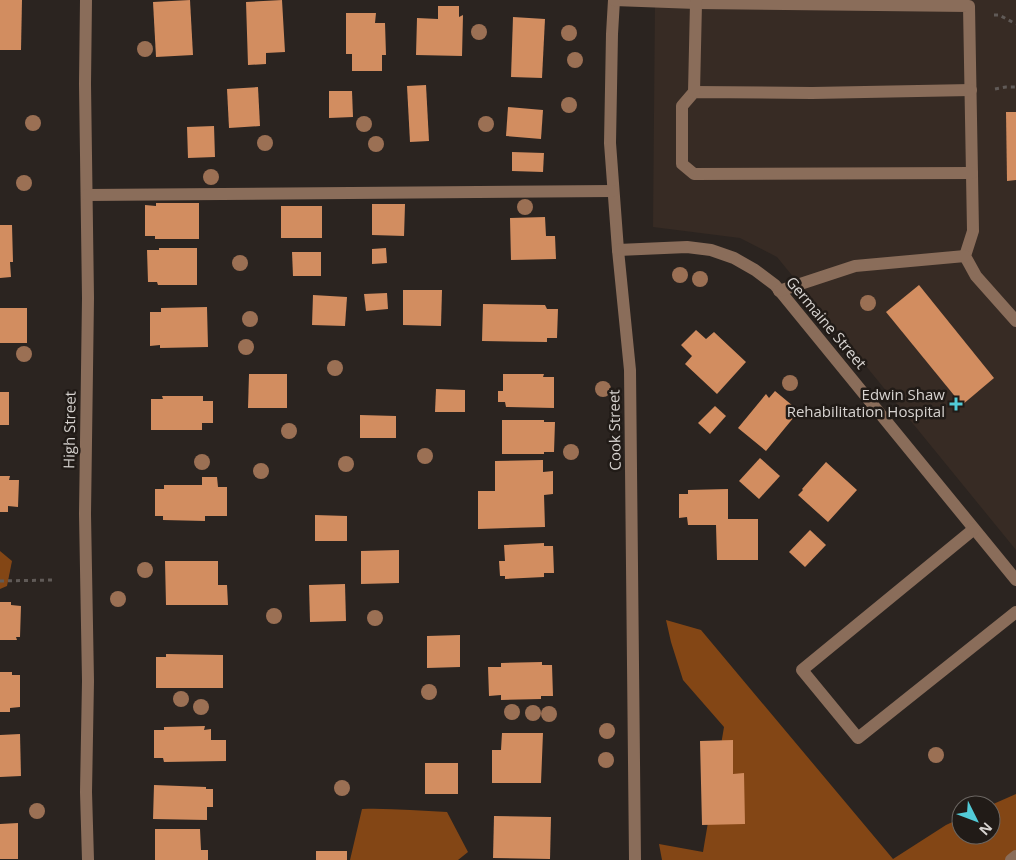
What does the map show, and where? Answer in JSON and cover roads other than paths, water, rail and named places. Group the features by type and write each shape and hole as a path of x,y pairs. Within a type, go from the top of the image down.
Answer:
{"street":[{"name":"High Street","path":"86,0 85,84 88,298 85,514 88,681 86,792 88,860"},
{"path":"614,0 696,3 969,6 973,231 965,256 976,276 1016,321"},
{"name":"Cook Street","path":"614,0 610,143 630,370 635,860"},
{"path":"696,3 694,92 682,106 682,164 694,174 972,173"},
{"path":"694,92 812,93 971,90"},
{"path":"87,195 613,190"},
{"name":"Germaine Street","path":"618,250 687,247 710,250 734,258 755,270 774,285 1016,580"},
{"path":"779,291 856,266 965,256"},
{"path":"974,529 802,670 858,738 1016,612"},
{"path":"1012,860 1016,856"}],"place":[{"name":"Edwin Shaw Rehabilitation Hospital","path":"956,404"}]}
